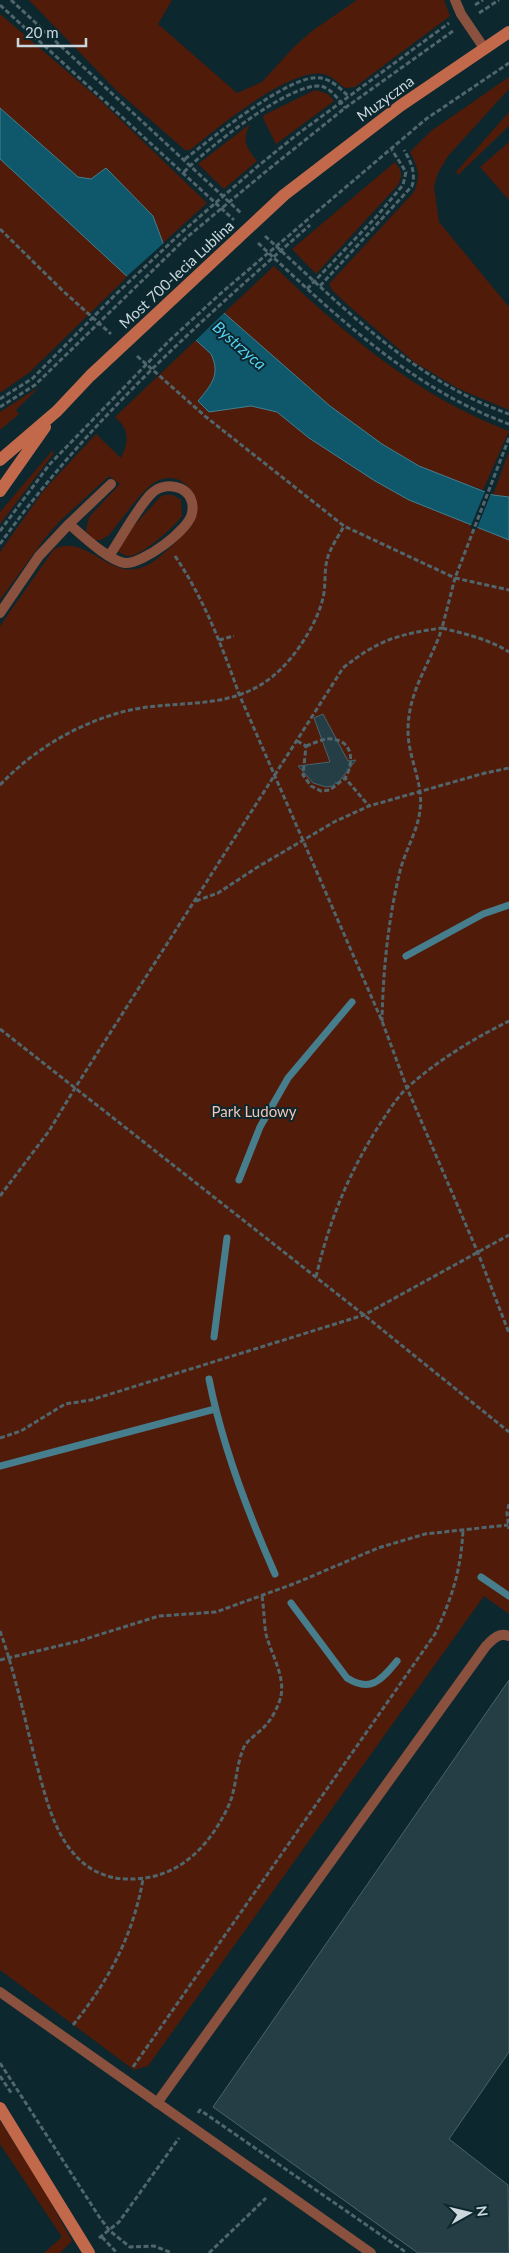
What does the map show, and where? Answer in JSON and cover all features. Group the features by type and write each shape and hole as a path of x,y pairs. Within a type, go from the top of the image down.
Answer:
{"street":[{"name":"Muzyczna","path":"284,195 400,106 509,32"},
{"name":"Most 700-lecia Lublina","path":"57,411 90,376 284,195"},
{"path":"0,460 57,411"},
{"path":"0,491 57,411"},
{"path":"0,2108 87,2250"}],"lane":[{"path":"455,0 464,18 484,48"},
{"path":"0,613 39,556 68,524 111,484"},
{"path":"68,524 109,556 126,563 141,560 186,526 193,510 190,495 175,485 167,485 152,492 109,556"},
{"path":"157,2103 486,1646 496,1636 504,1634 509,1636"},
{"path":"0,1992 371,2253"}],"path":[{"path":"12,0 197,171"},
{"path":"0,408 35,386 186,238 346,108 464,18 483,0"},
{"path":"0,399 33,378 168,244 258,166 341,102 464,18 500,0"},
{"path":"0,5 184,172 234,220"},
{"path":"0,531 49,465 111,400 205,307 306,220 392,150 426,118 509,63"},
{"path":"185,159 247,111 303,81 319,77 325,79 349,97"},
{"path":"184,172 246,121 273,104 305,89 320,86 325,88 346,108"},
{"path":"306,288 378,216 403,185 406,172 392,150"},
{"path":"320,286 412,186 415,178 404,150"},
{"path":"0,544 30,501 55,471 115,406 224,301 310,225"},
{"path":"256,241 346,324 409,373 463,405 509,424"},
{"path":"311,277 360,323 435,380 489,407 509,414"},
{"path":"382,1021 382,990 390,918 400,870 420,810 420,791 411,760 408,732 413,695 435,650 456,573 509,438"},
{"path":"242,446 344,526 456,578 509,590"},
{"path":"0,785 31,757 68,733 115,714 144,708 219,700 239,694 267,681 291,658 316,617 323,598 327,560 344,526"},
{"path":"174,555 199,594 219,640 239,694 382,1021 407,1088 478,1253 509,1333"},
{"path":"0,1196 49,1131 343,668 363,652 392,637 442,628 500,646 509,652"},
{"path":"219,640 234,636"},
{"path":"297,741 306,746 322,740 334,739 344,743 350,751 352,761 350,770 345,778 330,790 320,791 311,786 303,775 306,746"},
{"path":"195,901 218,894 256,868 334,822 369,806 509,768"},
{"path":"345,778 369,806"},
{"path":"316,1277 325,1237 351,1172 389,1111 407,1088 464,1044 509,1021"},
{"path":"0,1029 364,1315 509,1432"},
{"path":"0,1438 21,1431 65,1404 91,1400 364,1315 509,1235"},
{"path":"0,1660 79,1641 159,1616 216,1612 262,1596 378,1548 425,1534 508,1527 509,1504"},
{"path":"124,2079 435,1634 451,1600 461,1554 463,1530"},
{"path":"0,1632 9,1657 42,1784 58,1829 81,1862 96,1871 112,1879 143,1879 170,1872 192,1856 213,1833 228,1806 245,1745 266,1726 281,1696 282,1683 266,1633 262,1596"},
{"path":"64,2037 97,1993 117,1962 138,1909 143,1879"},
{"path":"0,2063 110,2231 130,2247 154,2246 172,2253"},
{"path":"87,2250 119,2222 200,2110 407,2253"},
{"path":"209,2253 278,2188 289,2172"},
{"path":"102,2236 116,2253"}],"green space":[{"path":"29,0 172,0 158,24 237,93 262,82 294,47 312,31 357,0 444,0 450,16 355,87 345,88 323,74 309,75 292,80 235,115 190,150 185,150 116,90"},
{"path":"0,14 98,98 207,203 163,243 153,216 106,168 91,179 78,177 0,108"},
{"path":"509,77 509,89 448,156 438,173 434,186 439,222 509,307 509,410 459,389 414,362 349,306 332,290 329,284 414,192 418,172 410,152 431,131"},
{"path":"315,90 328,94 334,101 276,144 263,118 264,115"},
{"path":"509,112 509,126 458,175 456,172"},
{"path":"250,124 246,135 246,143 257,161 224,189 198,164"},
{"path":"509,142 509,200 480,167"},
{"path":"0,159 128,276 30,372 0,393"},
{"path":"395,162 401,173 398,185 316,274 292,249"},
{"path":"274,266 327,315 383,361 443,400 509,431 483,490 419,466 393,452 368,435 317,396 224,313"},
{"name":"Park Ludowy","path":"197,339 215,363 215,376 198,401 209,412 251,406 277,412 309,438 375,481 409,500 509,540 509,1614 484,1596 148,2066 134,2070 0,1970 0,626 54,549 66,546 77,547 119,567 131,569 143,567 161,556 187,531 193,522 196,512 195,502 192,492 178,480 168,478 157,481 139,498 109,535 101,540 94,540 86,531 89,517 120,484 109,476 60,521 45,538 0,600 0,552 44,490 96,434 121,458 126,446 127,436 126,431 115,417"},
{"path":"39,387 16,410 19,414 0,430 0,412"},
{"path":"52,451 54,453 0,524 0,512"},
{"path":"509,451 509,498 493,495"},
{"path":"173,495 181,500 182,516 165,533 135,555 124,555 118,551 123,538 160,497"},
{"path":"0,2121 40,2183 72,2241 60,2253 44,2253 62,2237 0,2144"}],"water":[{"name":"Bystrzyca","path":"0,108 78,177 91,179 106,168 153,216 163,243 224,313 330,406 382,444 419,466 493,495 509,497 509,540 409,500 375,481 309,438 277,412 251,406 209,412 198,401 210,385 215,374 214,361 211,354 0,159"}],"pier":[{"path":"165,242 226,311 195,341 126,277"},
{"path":"486,489 492,491 476,531 470,528"}],"building":[{"path":"323,714 348,761 356,760 337,784 336,782 333,786 326,787 313,783 298,766 330,762 314,718"},
{"path":"509,1680 509,2052 449,2139 508,2185 509,2253 418,2253 213,2107"}],"waterway":[{"path":"406,956 483,914 509,905"},
{"path":"239,1180 260,1127 288,1078 352,1002"},
{"path":"214,1337 227,1238"},
{"path":"209,1379 228,1454 275,1574"},
{"path":"0,1466 215,1409"},
{"path":"481,1577 509,1596"},
{"path":"291,1603 347,1678 363,1684 375,1682 386,1674 397,1661"}]}
